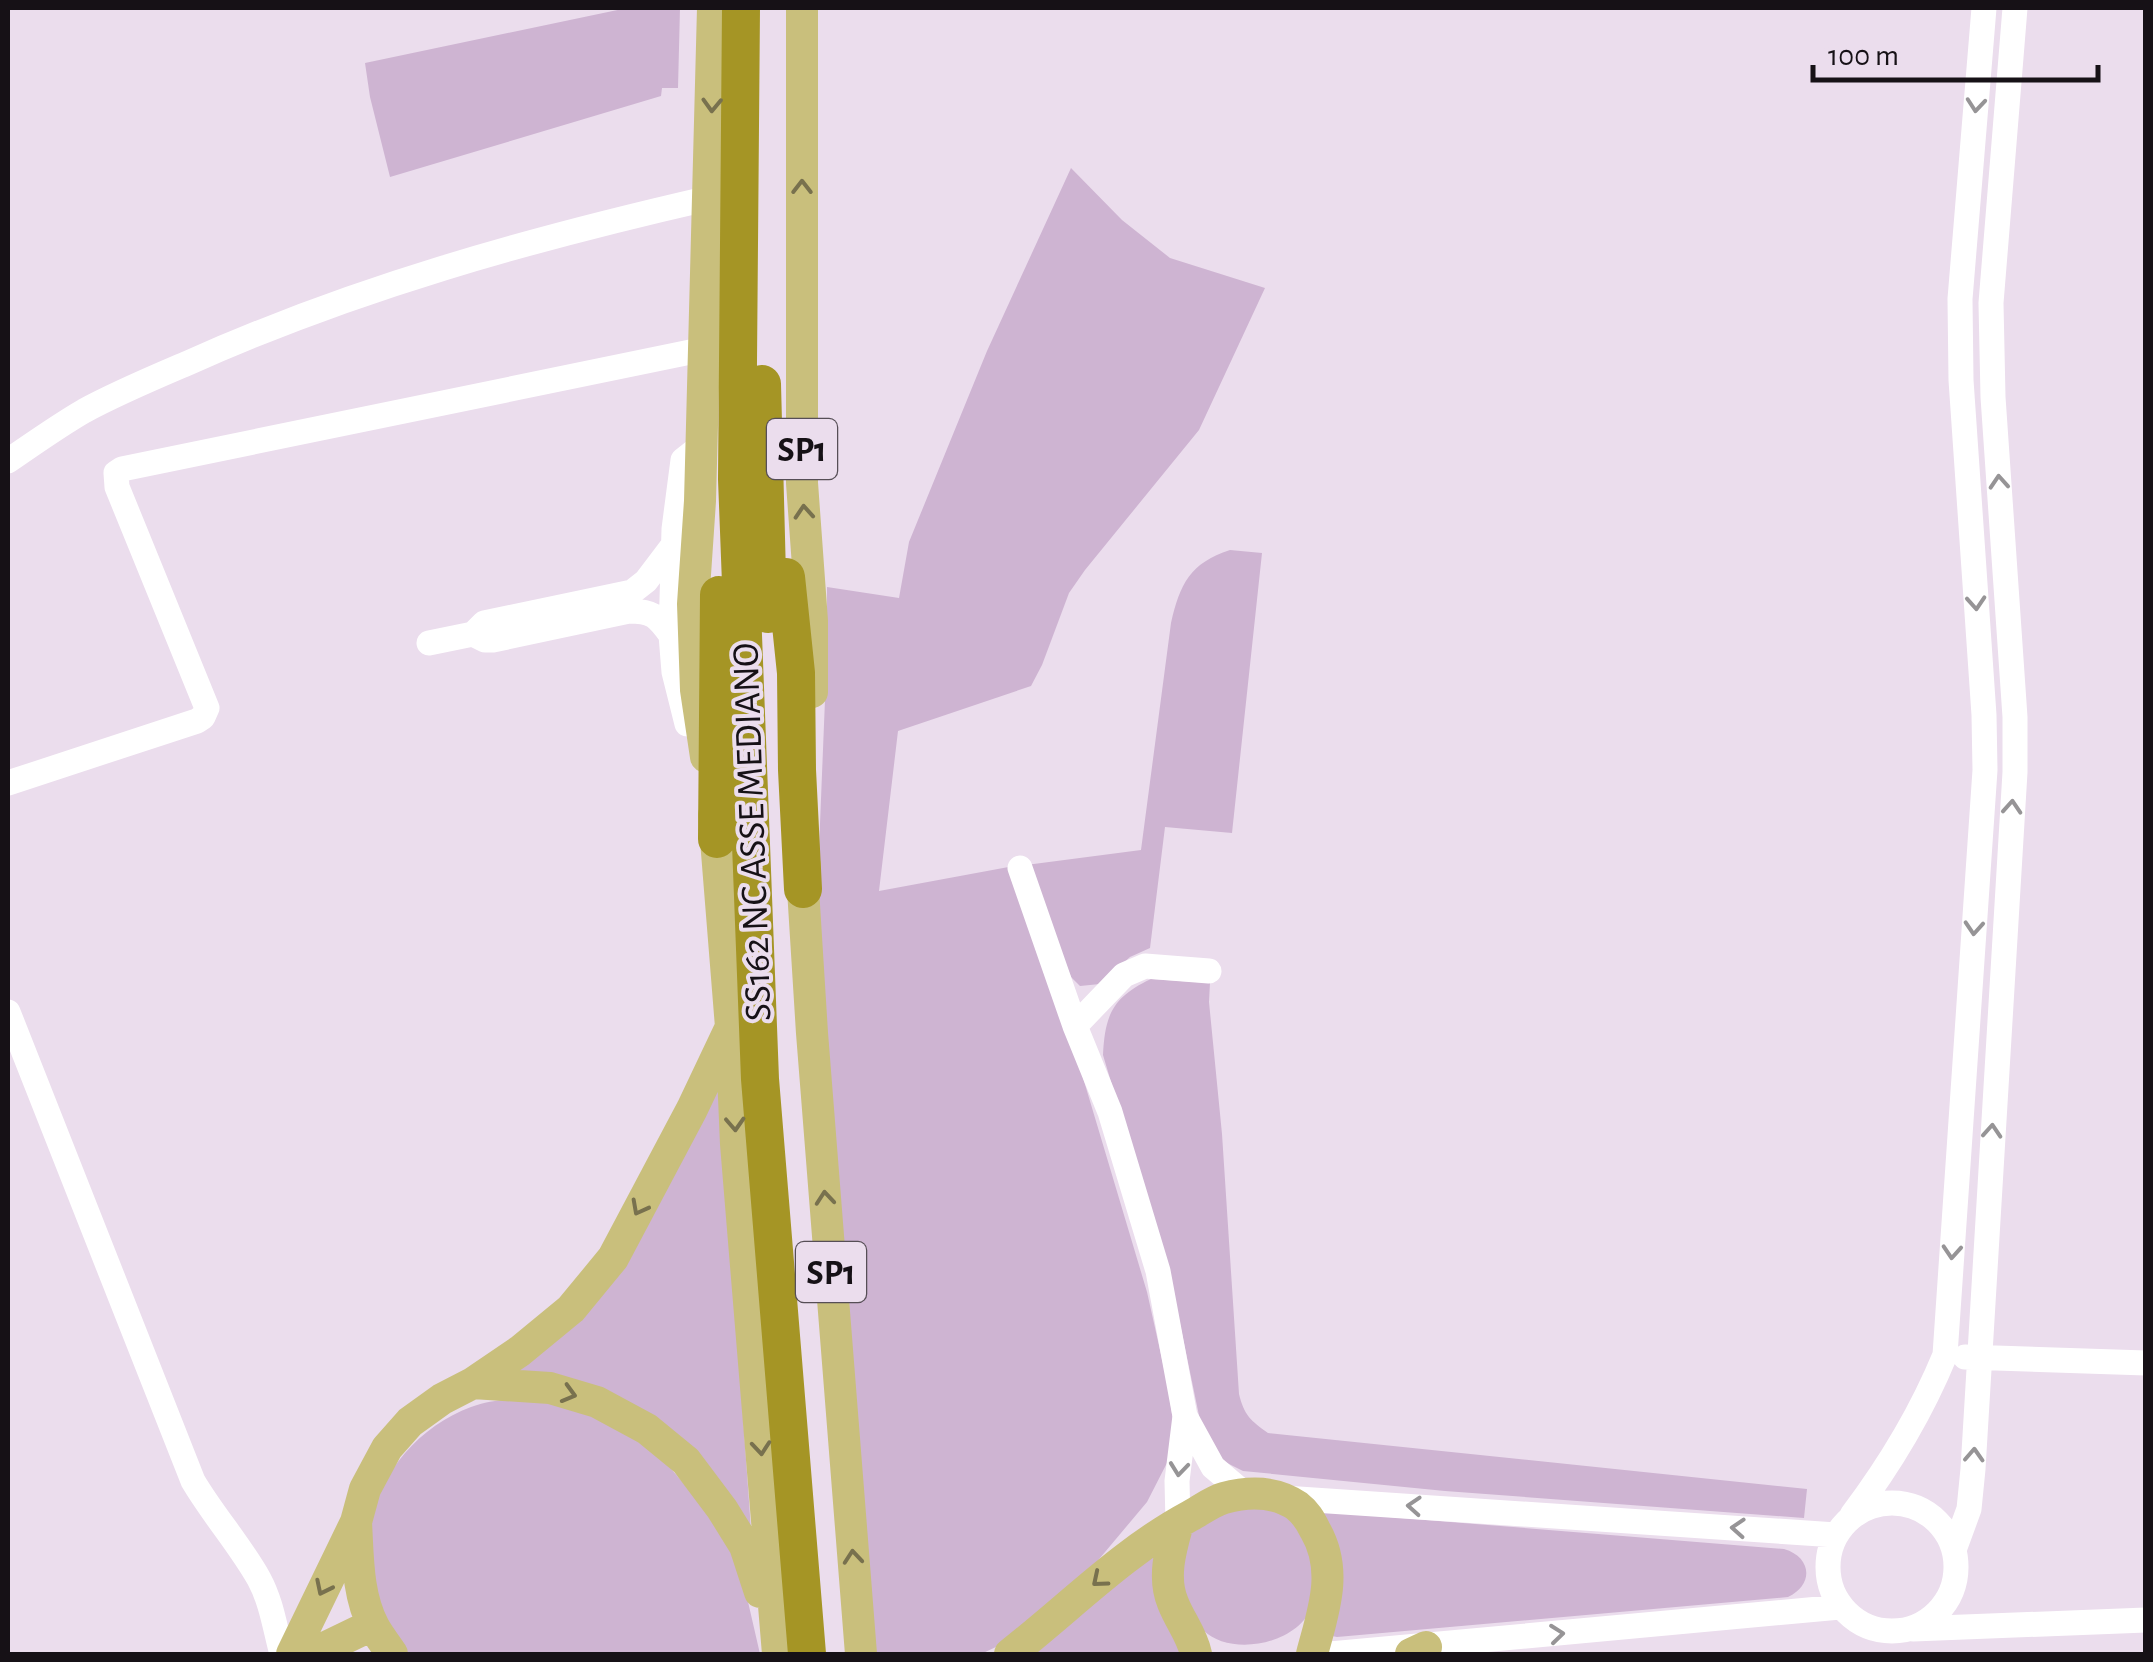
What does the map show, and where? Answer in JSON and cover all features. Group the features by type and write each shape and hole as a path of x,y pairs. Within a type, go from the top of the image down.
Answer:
{"highway":[{"name":"SS162 NC ASSE MEDIANO","path":"741,8 736,479 787,1650"},
{"name":"SS162 NC ASSE MEDIANO","path":"765,8 760,323 771,746 785,1068 832,1654"},
{"path":"760,323 796,673 803,889"},
{"path":"718,839 717,604 736,479"}],"main road":[{"name":"SP1","path":"713,8 702,445 693,604 696,690 718,839 736,1144 787,1650"},
{"name":"SP1","path":"802,8 802,483 812,621 811,752 803,889 861,1654"},
{"path":"292,1654 356,1522 364,1489 386,1448 410,1422 520,1350 571,1308 613,1258 692,1109 730,1027"},
{"path":"473,1383 550,1388 597,1402 648,1429 686,1461 744,1546 787,1650"},
{"path":"1010,1654 1124,1558 1178,1522 1222,1498 1267,1493 1284,1498 1306,1513 1322,1540 1329,1588 1312,1654"},
{"path":"356,1522 360,1584 372,1624 392,1654"},
{"path":"1178,1522 1168,1585 1196,1654"},
{"path":"312,1654 372,1624"}],"street":[{"path":"1984,8 1960,299 1961,380 1985,770 1946,1354 1881,1476 1829,1552 1827,1571 1831,1590 1854,1620 1890,1632 2146,1620"},
{"path":"1954,1550 1969,1509 2014,772 1990,303 2015,8"},
{"path":"8,461 81,413 118,394 240,340 376,288 575,229 710,198"},
{"path":"8,783 197,721 207,708 117,487 116,473 705,349"},
{"path":"702,445 684,460 674,544 672,635 674,672 691,753 710,790"},
{"path":"430,643 473,634 484,622 632,592 674,544"},
{"path":"473,634 493,640 644,611 658,617 672,635"},
{"path":"1020,868 1075,1026 1110,1112 1158,1271 1185,1416 1177,1480 1178,1522"},
{"path":"1075,1026 1124,975 1145,966 1209,970"},
{"path":"8,1012 193,1480 260,1581 274,1613 282,1654"},
{"path":"1946,1354 1978,1359 2146,1363"},
{"path":"1185,1416 1213,1467 1246,1495"},
{"path":"1284,1498 1844,1525 1871,1506 1892,1502 1912,1506 1931,1516 1946,1531 1954,1550 1956,1570 1952,1590 1942,1608 1927,1622 1908,1630"},
{"path":"1330,1654 1418,1651 1840,1606"}],"shaded area":[{"path":"627,8 680,8 678,88 662,88 661,96 390,177 365,63"},
{"path":"1071,168 1122,220 1170,258 1265,288 1199,430 1069,593 1031,686 898,731 879,891 1014,866 1058,994 1147,1292 1174,1428 1169,1459 1147,1502 1074,1589 1013,1639 981,1654 875,1654 816,923 827,587 899,598 909,542 987,351"},
{"path":"1230,550 1262,553 1232,833 1165,827 1150,948 1130,957 1100,984 1080,986 1071,977 1026,865 1141,850 1174,609 1183,586 1196,569"},
{"path":"1151,979 1210,983 1239,1394 1257,1425 1268,1433 1807,1489 1804,1518 1445,1491 1243,1471 1223,1461 1202,1430 1173,1290 1103,1055 1106,1028 1114,1008 1128,993"},
{"path":"717,1086 751,1530 723,1487 506,1367 534,1351"},
{"path":"539,1397 599,1413 645,1438 724,1531 743,1580 760,1654 408,1654 380,1609 372,1559 370,1532 374,1511 390,1473 418,1440 452,1416 487,1402"},
{"path":"1226,1505 1281,1509 1316,1551 1312,1606 1305,1619 1279,1638 1246,1645 1215,1639 1203,1630 1177,1581 1192,1529"},
{"path":"1321,1514 1784,1549 1800,1558 1806,1579 1788,1597 1337,1637 1332,1636"},
{"path":"1157,1546 1182,1652 1028,1654"}]}
